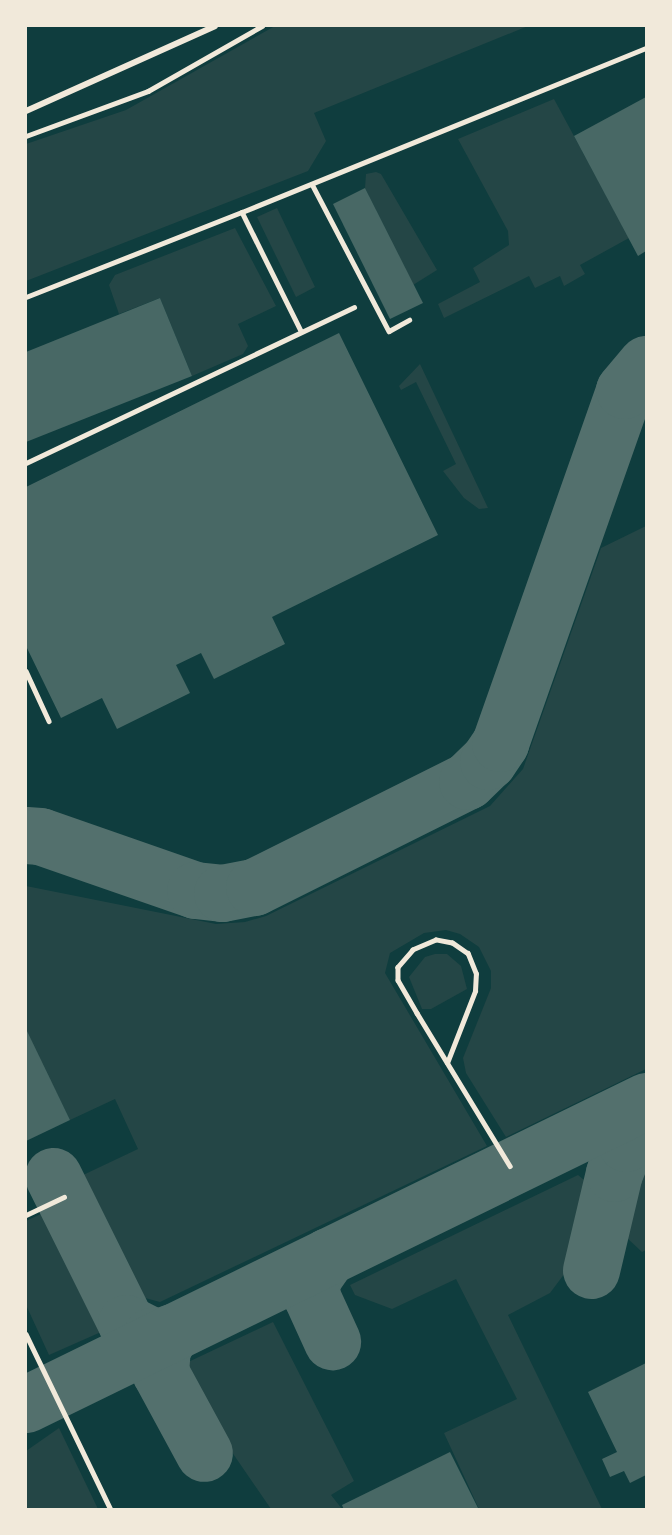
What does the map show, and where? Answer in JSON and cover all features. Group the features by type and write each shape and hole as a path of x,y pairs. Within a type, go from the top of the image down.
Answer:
{"street":[{"path":"26,111 215,26"}],"lane":[{"path":"26,136 148,91 262,26"},
{"path":"26,297 646,48"},
{"path":"312,184 389,331 409,320"},
{"path":"242,212 301,332"},
{"path":"26,463 354,307"},
{"path":"26,671 49,721"},
{"path":"447,1063 475,991 476,974 468,954 452,944 436,940 413,950 398,967 398,980 447,1063 510,1166"},
{"path":"26,1215 64,1197"},
{"path":"26,1334 111,1509"}],"shaded area":[{"path":"275,26 528,26 314,113 326,141 308,171 26,281 26,144 126,110"},
{"path":"554,99 629,238 580,265 585,274 564,286 560,276 535,288 529,276 444,318 438,304 480,282 473,268 509,245 508,231 458,139"},
{"path":"376,172 381,174 437,270 413,285 365,188 366,174"},
{"path":"277,208 315,287 296,297 257,217"},
{"path":"235,228 276,306 238,324 248,346 243,354 192,376 160,298 119,314 109,285 115,275"},
{"path":"420,364 488,508 479,509 464,498 443,471 456,464 416,382 401,390 399,386"},
{"path":"646,526 646,1069 506,1137 466,1073 463,1058 491,988 491,971 479,947 460,934 446,930 424,933 390,953 385,973 487,1146 160,1302 145,1298 81,1176 138,1149 115,1099 70,1120 26,1032 26,886 216,924 245,922 266,916 490,806 523,769 601,548"},
{"path":"447,954 461,966 467,989 431,1009 422,1009 409,977 425,957"},
{"path":"646,1155 646,1250 642,1252 626,1237"},
{"path":"578,1175 589,1184 565,1273 550,1293 508,1315 602,1509 479,1509 444,1433 517,1399 456,1279 392,1309 355,1295 350,1285"},
{"path":"43,1213 101,1332 49,1355 26,1305 26,1221"},
{"path":"273,1322 354,1481 331,1495 342,1509 271,1509 225,1442 184,1364"},
{"path":"59,1428 98,1509 26,1509 26,1451"}],"building":[{"path":"646,97 646,251 638,256 574,136"},
{"path":"365,188 423,303 390,319 333,204"},
{"path":"160,298 192,376 26,442 26,352"},
{"path":"339,333 438,535 272,617 285,644 214,679 201,653 176,665 190,693 117,729 102,698 61,718 26,646 26,487"},
{"path":"26,1029 70,1120 26,1141"},
{"path":"646,1363 646,1475 630,1483 624,1471 610,1477 602,1459 617,1452 588,1392"},
{"path":"450,1452 479,1510 344,1510 342,1505"}],"taxiway":[{"path":"26,835 40,836 195,890 222,893 254,887 467,781 488,761 500,743 624,390 646,364"},
{"path":"26,1404 646,1101"},
{"path":"591,1270 614,1173 626,1143 646,1113"},
{"path":"53,1176 126,1323 151,1336 166,1335"},
{"path":"328,1256 312,1279 311,1295 332,1341"},
{"path":"172,1332 162,1348 160,1372 204,1453"}]}
